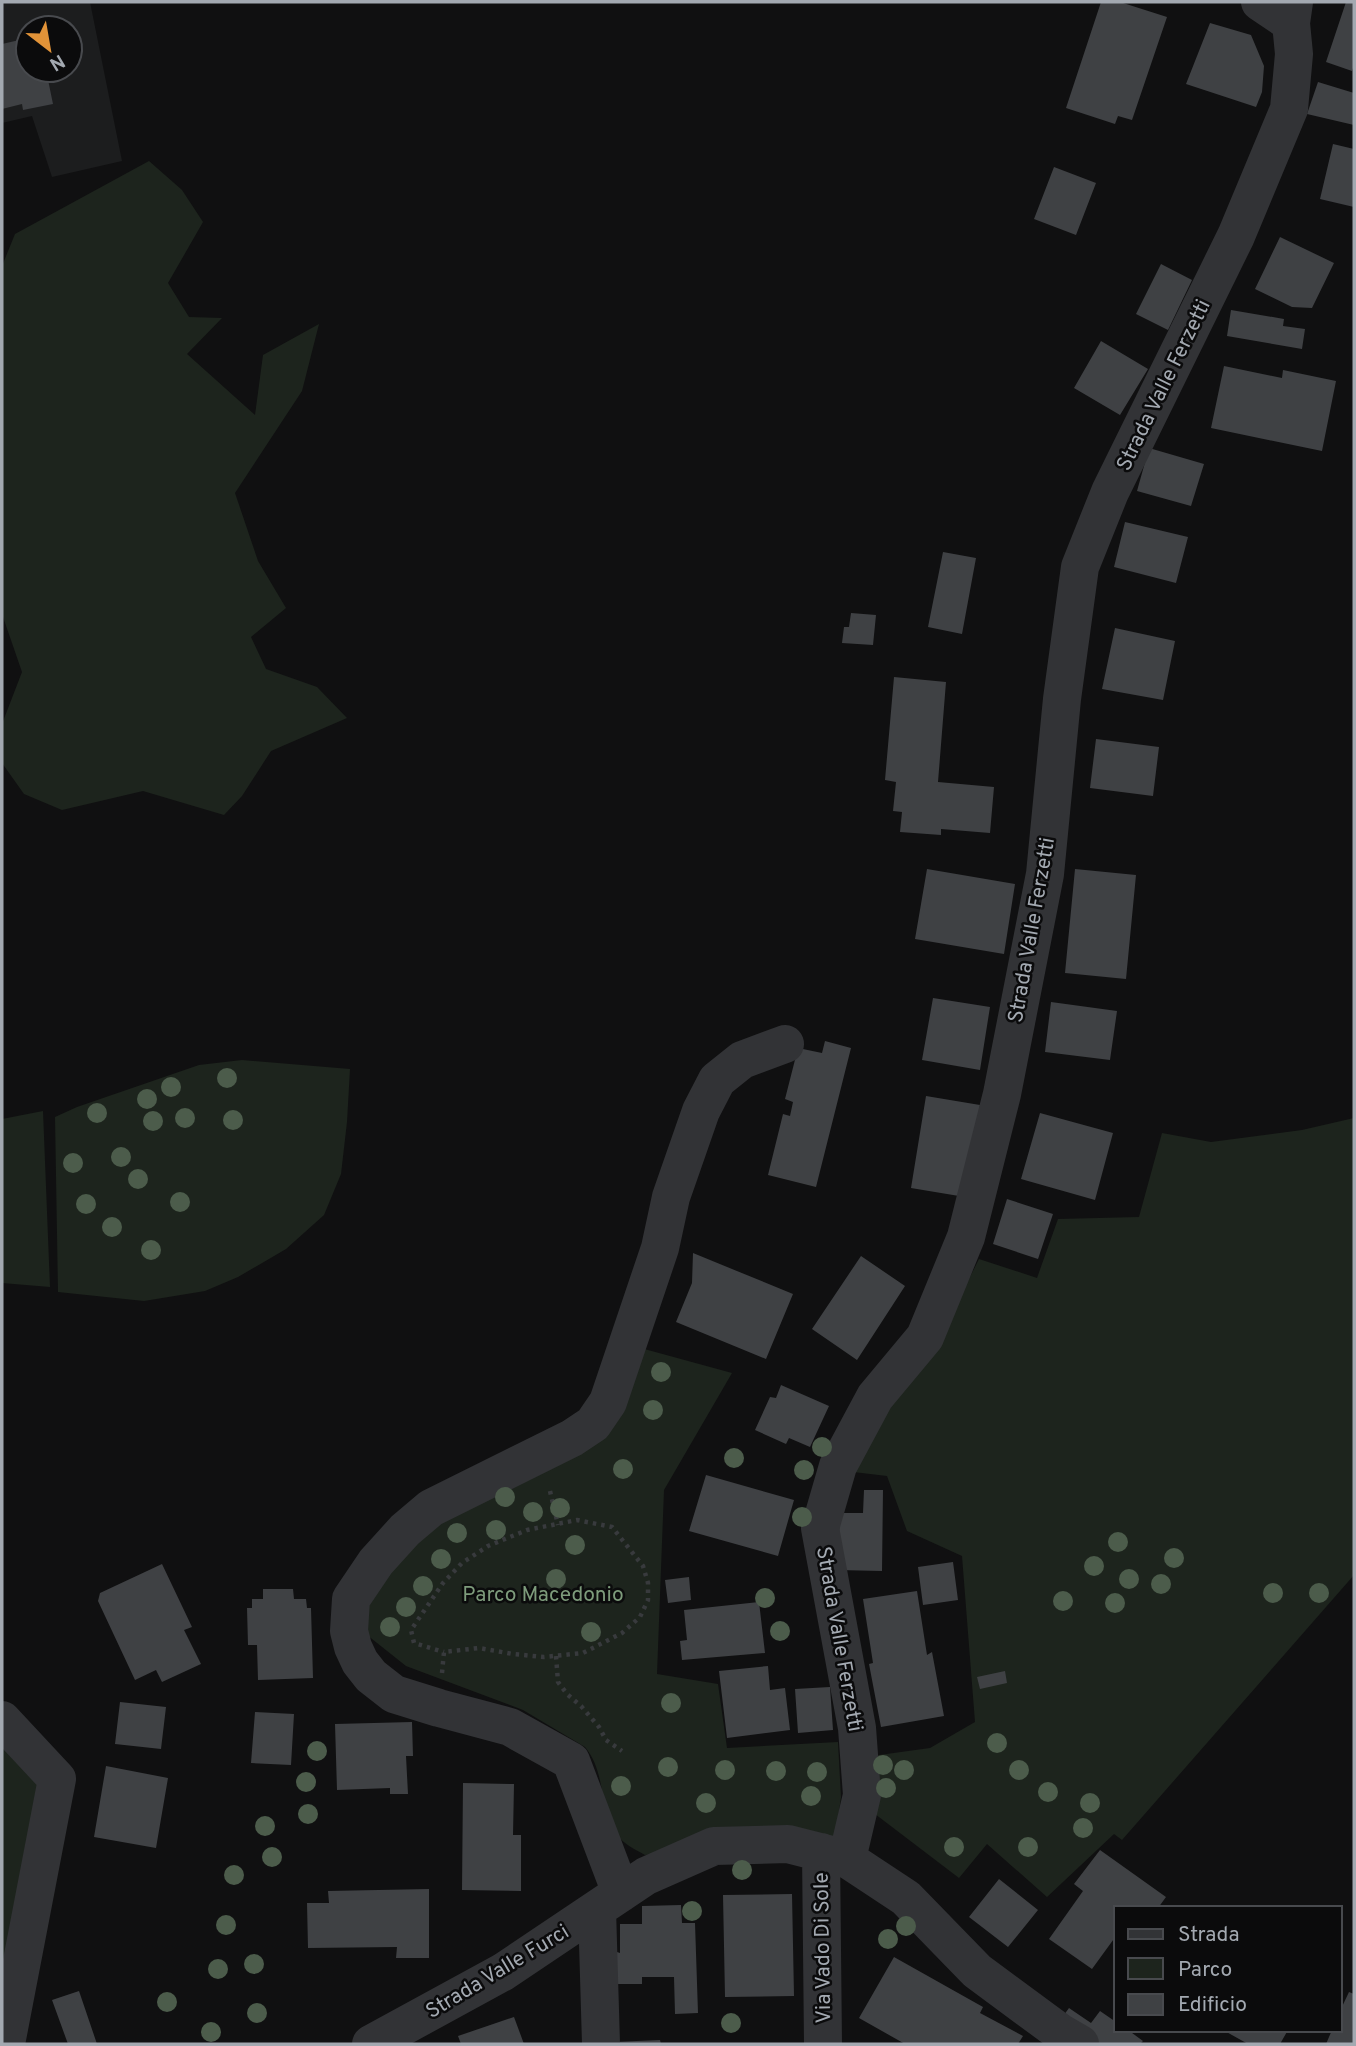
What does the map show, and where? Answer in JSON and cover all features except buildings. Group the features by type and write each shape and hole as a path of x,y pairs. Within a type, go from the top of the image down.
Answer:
{"street":[{"path":"1260,2 1293,12"},
{"name":"Strada Valle Ferzetti","path":"834,1855 862,1795 857,1728 820,1528 838,1466 875,1397 925,1337 966,1237 1002,1094 1045,874 1062,699 1080,567 1110,492 1236,236 1289,109 1294,54 1293,12"},
{"path":"601,2044 609,1901 571,1761 510,1727 439,1709 394,1694 371,1676 353,1647 349,1631 351,1599 376,1562 431,1508 572,1438 593,1424 608,1402 660,1248 671,1197 701,1111 717,1080 742,1060 785,1044"},
{"path":"2,1720 57,1779 6,2044"},
{"name":"Strada Valle Furci","path":"371,2044 503,1972 646,1875 714,1846 788,1844 834,1855 906,1898 977,1971 1080,2044"},
{"name":"Via Vado Di Sole","path":"823,2044 834,1855"}],"path":[{"path":"550,1491 558,1525"},
{"path":"577,1520 612,1527 643,1566 648,1583 648,1600 640,1617 622,1633 583,1653 544,1657 479,1648 444,1652 414,1643 411,1630 443,1583 463,1563 488,1546 527,1530 558,1525 577,1520"},
{"path":"439,1709 444,1652"},
{"path":"556,1656 558,1682 567,1695 581,1706 606,1740 622,1751"}],"shaded area":[{"path":"2,2 90,2 122,161 52,177 32,116 2,123"}],"green space":[{"path":"149,161 182,190 203,222 168,283 189,317 222,318 187,354 255,415 263,355 319,324 302,391 235,493 258,561 286,608 251,637 266,669 317,687 347,718 271,751 242,796 224,815 143,791 62,810 24,794 2,763 2,724 22,672 2,614 2,266 15,234"},
{"path":"242,1060 350,1069 341,1174 324,1215 286,1249 238,1277 205,1291 144,1301 58,1292 55,1117 199,1065"},
{"path":"43,1111 50,1287 2,1283 2,1119"},
{"path":"1354,1118 1354,1575 1122,1840 1114,1834 1047,1897 987,1844 959,1878 875,1814 872,1756 930,1748 975,1722 962,1556 907,1531 887,1476 845,1471 939,1339 979,1259 1037,1278 1058,1219 1139,1217 1162,1133 1211,1142 1302,1130"},
{"name":"Parco Macedonio","path":"637,1347 732,1373 664,1490 657,1674 718,1684 727,1748 838,1742 841,1797 835,1840 645,1855 623,1842 612,1826 597,1768 585,1747 523,1710 406,1666 367,1635 368,1599 405,1550 446,1518 587,1443"},
{"path":"2,1744 40,1781 2,2014"}]}
